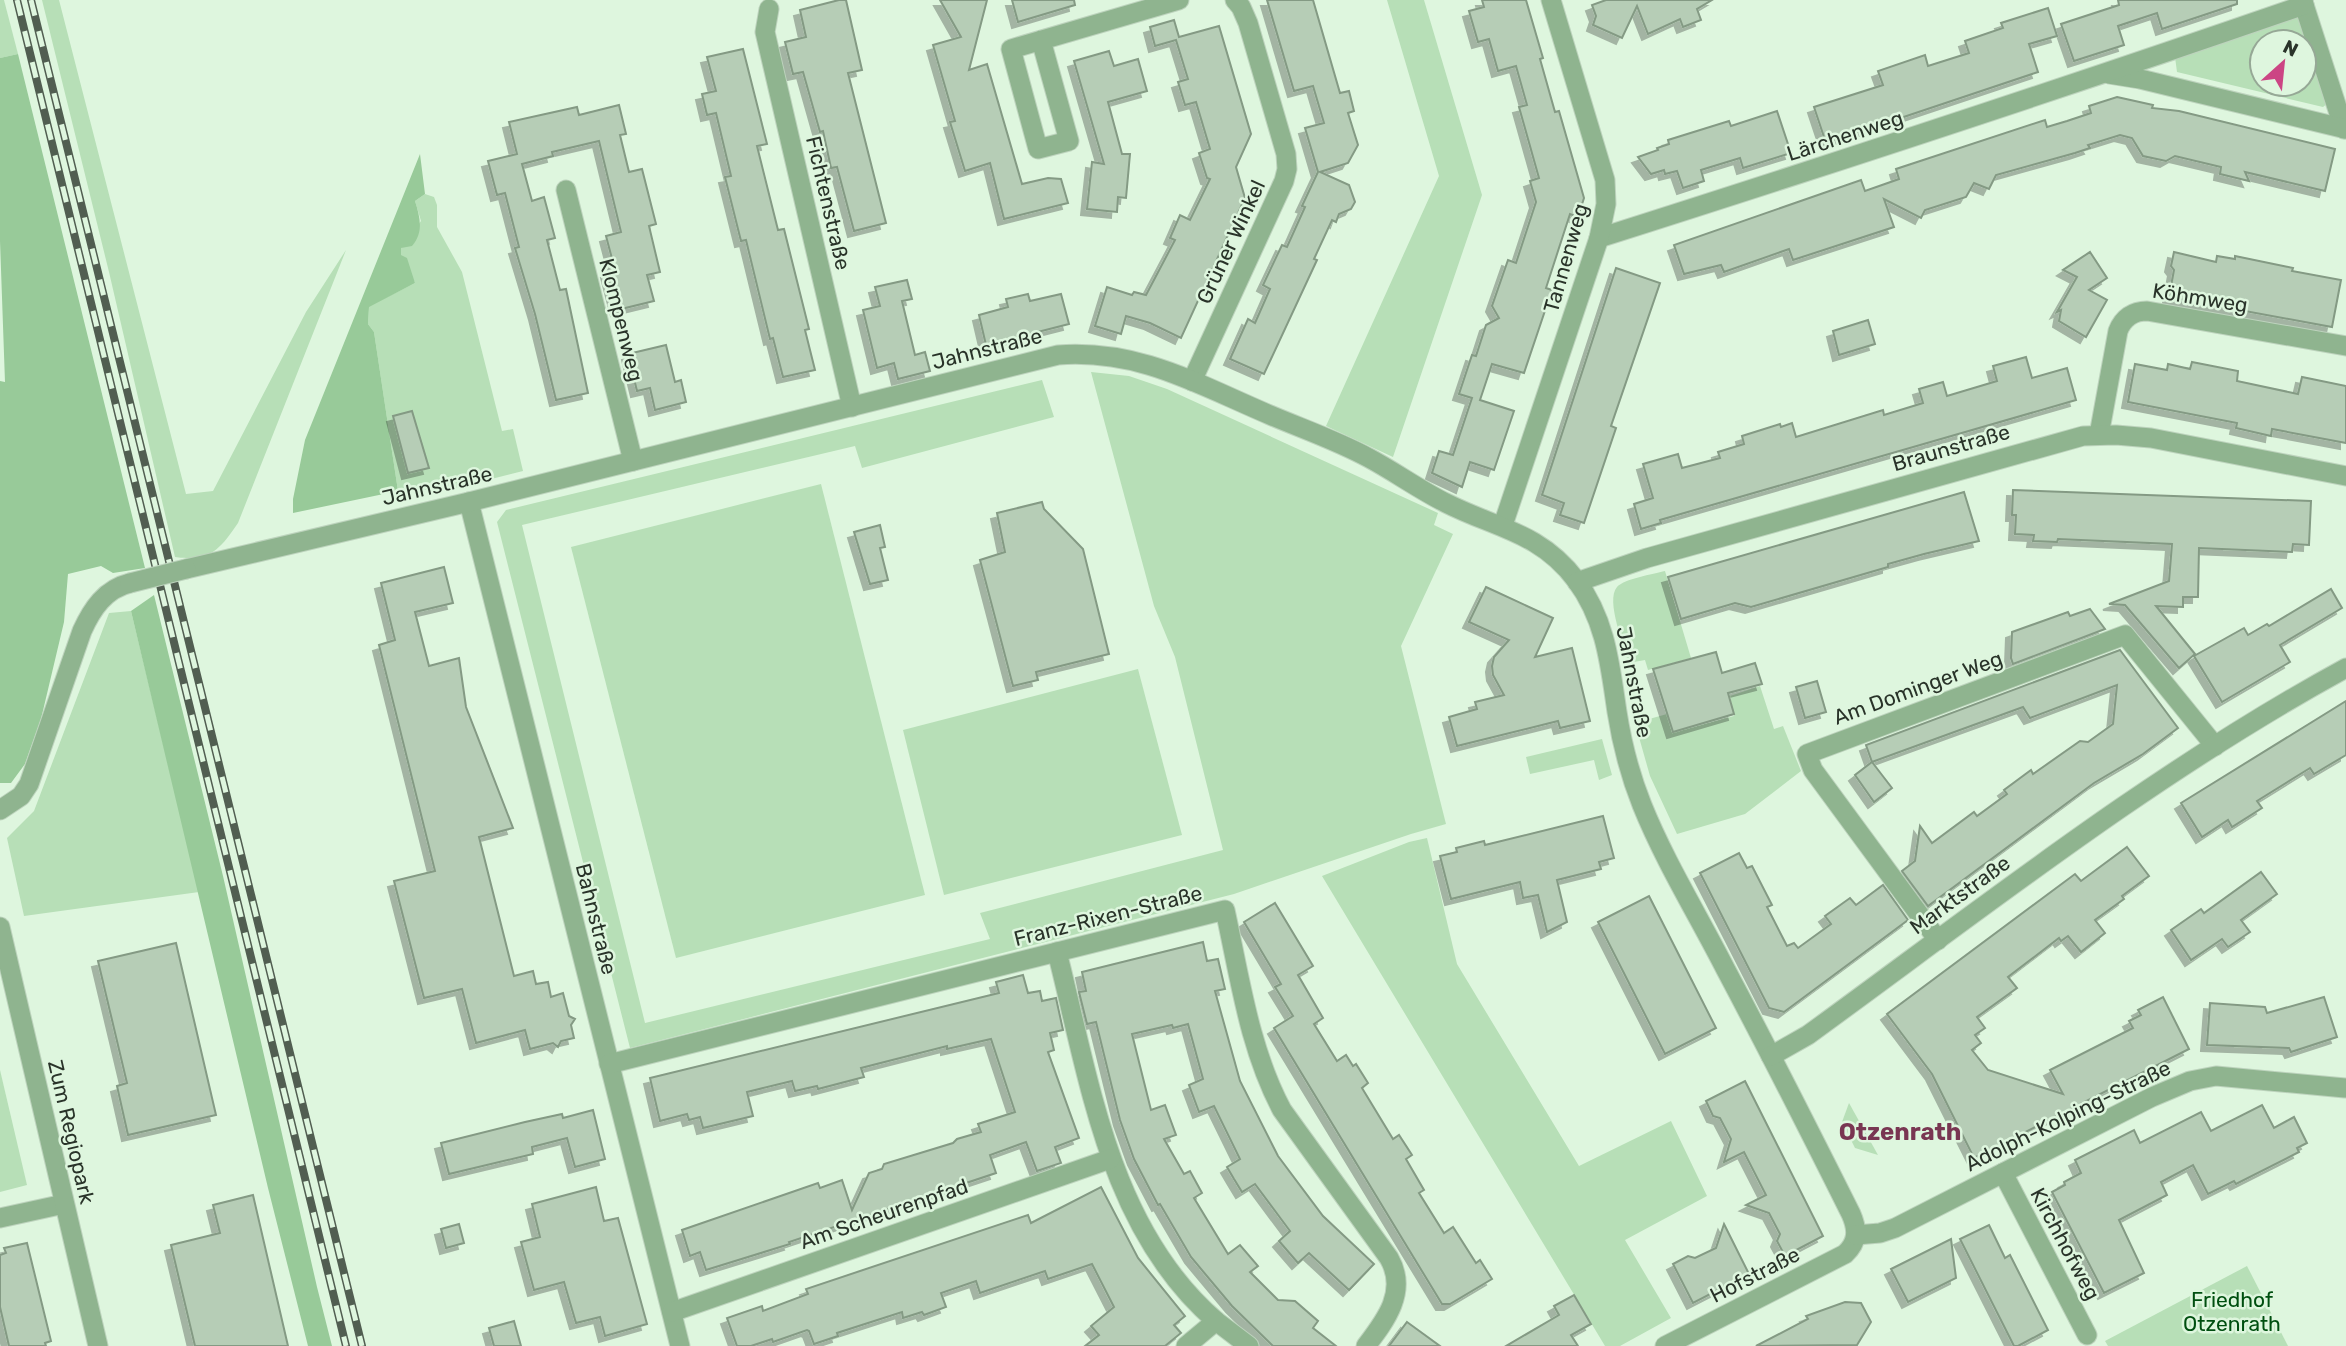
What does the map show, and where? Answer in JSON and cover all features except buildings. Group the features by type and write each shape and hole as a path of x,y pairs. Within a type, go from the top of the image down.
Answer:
{"street":[{"path":"1041,40 1069,141 1038,149 1010,49 1041,40 1179,0"},
{"name":"Grüner Winkel","path":"1192,381 1282,186 1287,169 1284,145 1248,23 1235,0"},
{"name":"Tannenweg","path":"1503,525 1599,238 1606,204 1605,180 1551,0"},
{"name":"Lärchenweg","path":"1599,238 2104,74 2304,3 2345,129"},
{"name":"Fichtenstraße","path":"769,9 765,32 852,407"},
{"name":"Lärchenweg","path":"2104,74 2140,79 2345,129"},
{"name":"Klompenweg","path":"566,190 633,461"},
{"name":"Köhmweg","path":"2099,435 2118,331 2124,320 2134,313 2155,312 2346,346"},
{"name":"Jahnstraße","path":"0,810 16,801 29,784 82,631 92,611 111,591 130,583 469,502 1058,355 1127,358 1192,381 1366,456 1445,503 1503,525 1550,553 1577,582 1593,608 1605,639 1624,746 1644,809 1659,844 1771,1056"},
{"name":"Braunstraße","path":"1577,582 1647,558 2076,437 2099,435 2151,438 2346,476"},
{"name":"Bahnstraße","path":"469,502 680,1346"},
{"name":"Am Dominger Weg","path":"1938,940 1813,769 1807,754 2126,635 2215,746"},
{"name":"Marktstraße","path":"1771,1056 1808,1035 2138,795 2346,668"},
{"name":"Franz-Rixen-Straße","path":"609,1064 1225,910 1253,1039 1269,1085 1282,1110 1389,1258 1395,1272 1396,1291 1391,1310 1366,1346"},
{"name":"Zum Regiopark","path":"0,927 98,1346"},
{"path":"1057,951 1111,1159 1129,1202 1154,1248 1187,1293 1216,1321 1249,1346"},
{"path":"1771,1056 1851,1214 1856,1235"},
{"name":"Adolph-Kolping-Straße","path":"1856,1235 1890,1230 2152,1097 2198,1079 2216,1076 2346,1087 2346,1093"},
{"name":"Am Scheurenpfad","path":"673,1312 1111,1159"},
{"name":"Kirchhofweg","path":"2003,1173 2087,1335"},
{"path":"0,1219 64,1204"},
{"name":"Hofstraße","path":"1665,1346 1845,1254 1854,1244 1856,1235"},
{"path":"1186,1346 1216,1321"}],"green space":[{"path":"0,0 4,0 18,54 0,58"},
{"path":"42,0 59,0 186,494 213,491 306,312 346,250 238,523 219,547 205,556 175,557"},
{"path":"1387,0 1424,0 1482,195 1393,457 1326,426 1439,176"},
{"path":"2300,15 2304,28 2261,28"},
{"path":"2248,32 2248,89 2177,72 2175,57"},
{"path":"18,54 145,568 113,573 101,566 68,574 64,622 41,719 25,764 11,783 0,783 0,381 5,382 0,241 0,58"},
{"path":"2318,72 2328,103 2323,107 2285,98 2318,98"},
{"path":"420,154 425,194 415,201 420,230 412,246 401,248 401,255 407,258 415,283 369,307 368,324 374,332 398,491 293,513 293,499 305,440"},
{"path":"425,194 434,197 437,205 437,227 462,272 502,431 513,429 523,471 452,489 398,491 374,332 368,324 369,306 415,283 401,255 401,248 421,221 415,201"},
{"path":"1091,372 1129,376 1167,389 1438,513 1434,525 1453,534 1401,646 1446,824 1234,894 630,1048 497,522 506,510 1042,380 1054,417 862,468 855,446 522,525 645,1023 990,939 980,913 1223,850 1175,657 1154,606"},
{"path":"821,484 925,895 676,958 571,547"},
{"path":"1665,571 1691,658 1648,670 1645,660 1628,663 1614,613 1614,594 1621,584"},
{"path":"154,595 223,876 332,1346 308,1346 131,611"},
{"path":"131,611 199,892 24,916 7,838 34,811 109,613"},
{"path":"1138,669 1182,835 944,895 903,730"},
{"path":"1760,686 1774,729 1783,726 1801,771 1745,814 1677,834 1650,776 1635,723 1667,714 1672,733 1734,716 1730,696"},
{"path":"1602,739 1612,775 1599,780 1594,760 1530,774 1526,757"},
{"path":"1427,838 1457,964 1579,1166 1671,1121 1707,1196 1625,1240 1671,1318 1620,1346 1605,1346 1322,876 1409,842"},
{"path":"0,1070 27,1185 0,1192"},
{"path":"1849,1103 1878,1155 1855,1148 1842,1122"},
{"name":"Friedhof Otzenrath","path":"2247,1266 2288,1346 2108,1346 2105,1341"}],"railway":[{"path":"17,0 346,1346"},
{"path":"31,0 362,1346"}],"district":[{"name":"Otzenrath","path":"1900,1132"}]}
